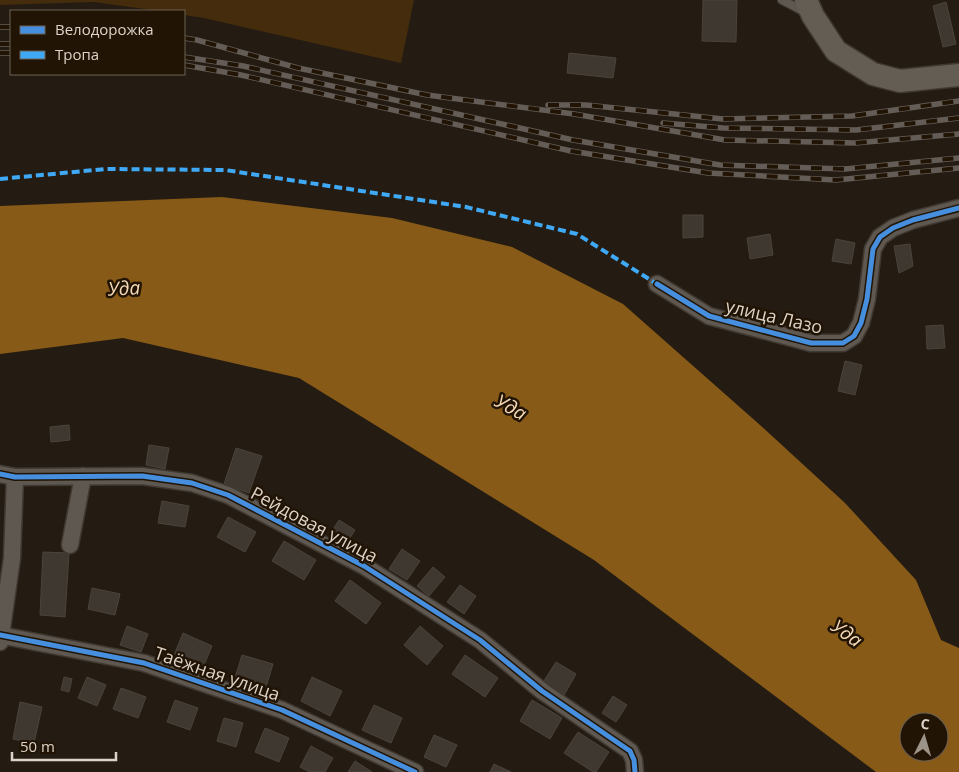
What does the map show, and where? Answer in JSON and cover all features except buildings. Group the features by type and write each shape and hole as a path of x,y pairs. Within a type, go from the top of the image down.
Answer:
{"street":[{"path":"810,8 836,51 873,74 900,81 959,75"},
{"name":"улица Лазо","path":"657,284 709,316 811,343 842,343 854,336 861,323 868,299 873,249 880,237 893,228 959,208"},
{"path":"0,637 12,558 8,475"},
{"name":"Рейдовая улица","path":"8,475 142,476 192,482 228,495 364,566 480,640 542,691 630,751 634,760 635,772"},
{"path":"70,545 84,476"},
{"name":"Таёжная улица","path":"0,637 144,663 282,710 415,772"}],"lane":[{"path":"782,0 810,8"}],"shaded area":[{"path":"0,0 414,0 401,63 185,15 185,10 152,10 94,2 0,5"}],"water":[{"name":"Уда","path":"222,197 392,218 512,247 623,304 845,503 916,580 941,640 959,648 959,772 876,772 594,560 299,378 123,338 0,354 0,206"}],"railway":[{"path":"0,27 10,27"},
{"path":"185,38 298,68 427,95 574,114 725,140 855,143 959,134"},
{"path":"0,44 10,44"},
{"path":"0,53 10,53"},
{"path":"185,57 243,66 573,140 720,165 845,169 959,158"},
{"path":"185,65 241,75 571,151 708,173 836,180 959,168"},
{"path":"548,105 586,105 723,119 852,116 959,101"},
{"path":"663,123 723,128 856,130 959,118"}],"marked path":[{"path":"0,179 105,169 225,170 466,207 577,234 657,284"}],"cycle path":[{"path":"657,284 709,316 811,343 843,343 854,336 861,323 867,299 873,249 880,237 893,228 913,220 959,208"},
{"path":"0,474 15,477 142,476 192,483 228,495 364,566 480,640 542,691 630,751 634,760 635,772"},
{"path":"0,635 144,663 282,710 415,772"}]}
